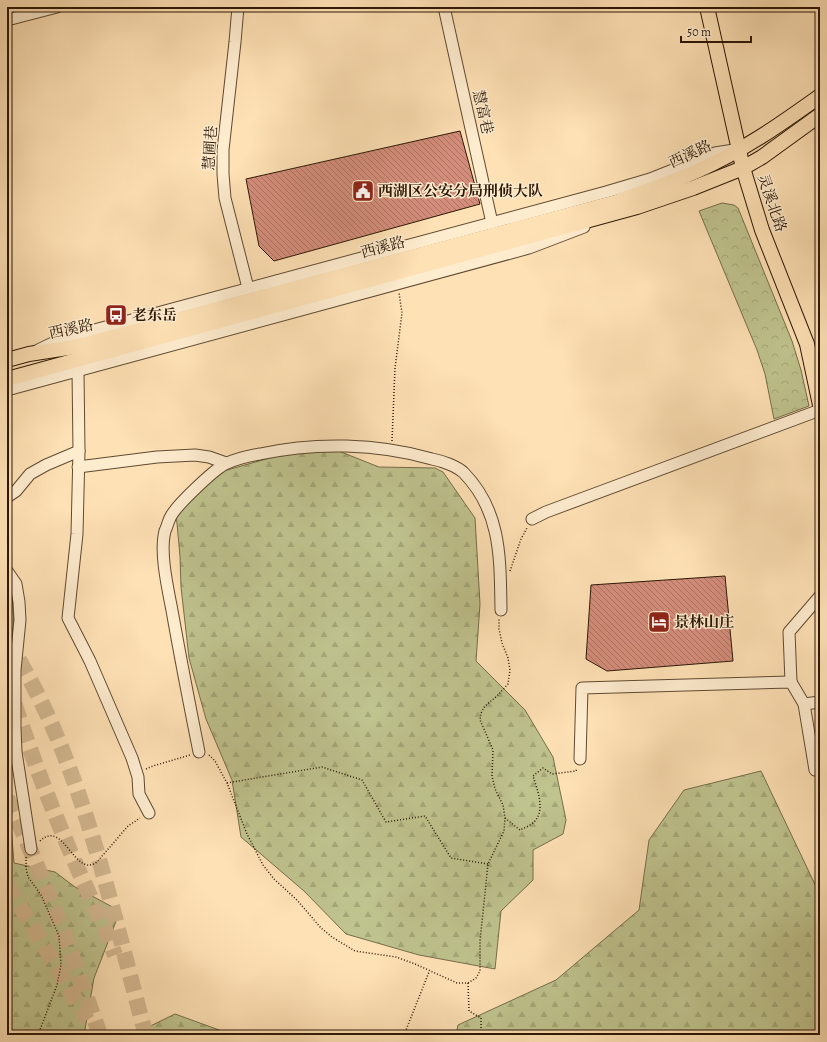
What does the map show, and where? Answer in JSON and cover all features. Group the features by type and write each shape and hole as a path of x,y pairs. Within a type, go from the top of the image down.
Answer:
{"main road":[{"name":"灵溪北路","path":"707,7 742,168 762,230 807,344 820,405"},
{"name":"西溪路","path":"7,360 29,354 74,347 140,330 616,202 697,171 738,150 820,96"},
{"name":"西溪路","path":"7,379 637,207 693,188 742,168 762,156 820,115"}],"street":[{"path":"7,20 57,7"},
{"name":"慧圃巷","path":"238,7 236,42 223,150 223,174 225,198 248,288"},
{"name":"慧富巷","path":"444,7 492,223"},
{"name":"西溪路","path":"29,354 61,339 650,179 715,153 738,150"},
{"name":"西溪路","path":"7,390 529,248 637,207"},
{"path":"78,371 79,451 77,534 68,618 90,661 132,758 138,777 139,794 149,813"},
{"path":"532,519 546,512 820,410"},
{"path":"199,752 167,584 163,541 170,516 185,498 217,469 226,463 243,457 262,453 308,447 345,447 419,455 443,462 463,472 477,489 487,506 494,524 499,546 501,610"},
{"path":"7,497 16,491 30,474 46,465 79,451"},
{"path":"78,467 157,457 195,455 209,457 226,463"},
{"path":"7,571 16,584 19,602 20,620 15,670 16,752 31,849"},
{"path":"815,770 804,704 791,682 789,632 820,596"},
{"path":"580,759 582,688 791,682"},
{"path":"804,704 820,702"}],"path":[{"path":"392,451 395,368 402,313 397,284"},
{"path":"510,572 521,539 532,519"},
{"path":"138,777 145,769 153,766 199,752 207,754 215,760 227,783 246,834 263,865 274,879 297,900 321,928 332,937 355,951 396,957 415,964 429,972 457,984 468,983 476,978 480,971 480,941 488,864 504,831 505,818 492,776 493,750 480,720 485,706 508,684 510,670 499,629 501,610"},
{"path":"505,818 520,830 534,822 539,811 539,794 533,776 543,768 552,774 576,771 580,759"},
{"path":"227,783 322,767 362,780 386,822 425,816 450,858 488,864"},
{"path":"38,1035 57,986 61,966 59,936 41,895 33,886 28,877 26,857 31,849 42,839 49,836 57,838 63,842 82,863 87,866 92,866 128,826 149,813"},
{"path":"404,1035 429,972"},
{"path":"468,983 470,1011 481,1018 481,1035"}],"green space":[{"path":"722,203 734,205 738,208 792,341 801,370 809,406 774,419 765,374 757,350 699,211"},
{"path":"336,450 379,467 435,468 443,472 475,518 480,604 476,661 525,710 553,757 566,820 563,834 533,850 533,880 501,911 495,969 419,955 346,934 304,891 241,837 232,780 206,719 189,658 181,587 176,513 220,472 291,452"},
{"path":"7,588 12,593 14,625 7,648"},
{"path":"761,771 820,895 820,1035 456,1035 458,1025 556,980 639,910 649,840 684,790"},
{"path":"7,776 14,863 55,872 75,887 120,911 94,978 84,1035 7,1035"},
{"path":"175,1014 233,1035 132,1035"}],"building":[{"name":"西湖区公安分局刑侦大队","path":"460,131 480,204 274,261 259,246 246,179"},
{"name":"景林山庄","path":"725,576 733,661 607,671 586,659 591,585"}],"tunnel":[{"path":"7,639 47,714 78,791 91,831 145,1032"},
{"path":"7,681 46,793 115,955"},
{"path":"7,798 45,885 100,1035"},
{"path":"7,885 87,1020"}],"place":[{"name":"西湖区公安分局刑侦大队","path":"363,191"},
{"name":"老东岳","path":"116,315"},
{"name":"景林山庄","path":"659,622"}]}
